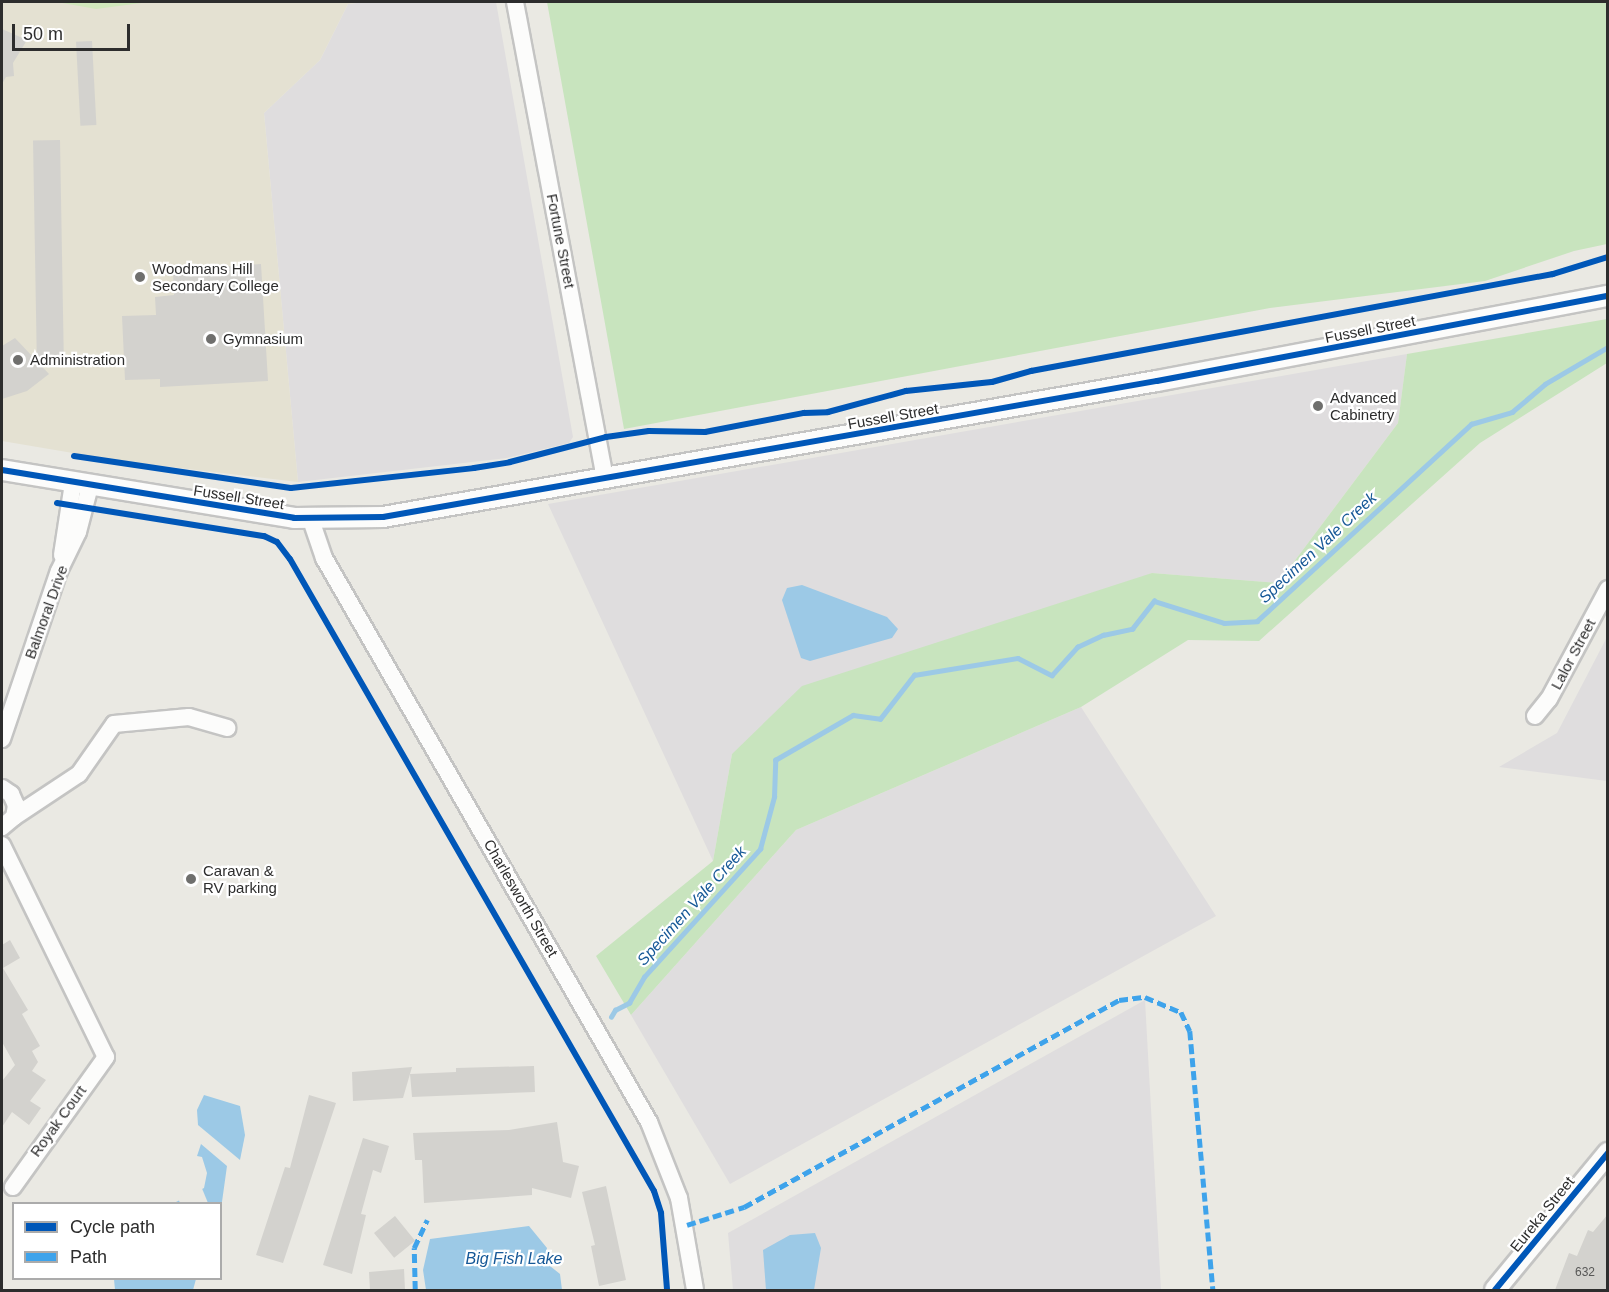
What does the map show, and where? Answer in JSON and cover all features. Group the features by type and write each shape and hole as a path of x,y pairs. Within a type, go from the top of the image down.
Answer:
{"street":[{"name":"Fortune Street","path":"515,2 605,480"},
{"name":"Fussell Street","path":"2,470 311,520 383,517 605,480 1608,296"},
{"name":"Balmoral Drive","path":"2,739 59,571 78,532 81,484"},
{"name":"Charlesworth Street","path":"311,520 328,566 649,1122 679,1198 695,1290"},
{"name":"Lalor Street","path":"1534,716 1549,699 1608,589"},
{"path":"9,822 51,790 79,774 114,724 189,717 227,728"},
{"path":"2,772 6,790 16,805 9,822 15,868"},
{"path":"6,790 51,790"},
{"path":"2,845 15,868"},
{"name":"Royak Court","path":"13,1187 106,1057 15,868"},
{"name":"Eureka Street","path":"1494,1290 1607,1154"}],"shaded area":[{"name":"Woodmans Hill Secondary College","path":"2,2 364,2 348,4 320,60 264,113 298,482 120,461 2,441"},
{"path":"496,2 573,437 569,443 507,458 298,482 264,113 320,60 348,4"},
{"path":"1407,354 1398,423 1278,583 1152,573 732,754 713,861 548,504"},
{"path":"1607,637 1607,781 1499,767 1557,733"},
{"path":"1081,707 1216,916 730,1184 631,1015 796,830"},
{"path":"1145,1000 1161,1290 733,1290 728,1233"}],"green space":[{"path":"57,2 149,2 96,9"},
{"path":"547,2 1607,2 1607,244 1574,251 1485,281 1270,308 624,429"},
{"path":"1607,319 1607,363 1480,443 1259,641 1188,640 1081,707 796,830 631,1015 596,956 713,861 732,754 802,686 1152,573 1278,583 1398,423 1407,354"}],"water":[{"path":"802,585 887,617 898,629 892,638 810,661 801,658 782,600 787,588"},
{"path":"204,1095 240,1106 245,1135 240,1160 198,1125 197,1110"},
{"path":"201,1144 227,1166 222,1202 176,1202 204,1188 207,1173 202,1157 197,1156"},
{"name":"Big Fish Lake","path":"529,1226 547,1248 545,1262 560,1274 562,1290 426,1290 423,1270 430,1239"},
{"path":"815,1233 821,1248 814,1290 766,1290 763,1250 790,1235"},
{"path":"114,1280 196,1280 193,1290 115,1290"}],"pier":[{"path":"201,1186 208,1202 180,1202 178,1198"}],"building":[{"path":"2,29 27,40 13,63 14,76 6,77 2,84"},
{"path":"92,41 96,125 80,126 76,42"},
{"path":"33,140 60,140 64,360 37,360"},
{"name":"Gymnasium","path":"261,264 268,381 160,387 160,379 125,380 122,316 156,315 155,297 174,295 173,270"},
{"name":"Administration","path":"15,338 49,374 27,391 2,399 2,346"},
{"path":"10,940 20,958 3,968 28,1010 22,1014 40,1046 32,1051 38,1062 32,1071 46,1080 30,1101 41,1108 29,1125 12,1112 2,1127 2,1081 15,1065 2,1042 2,945"},
{"path":"534,1066 535,1092 412,1097 410,1074 456,1072 456,1068"},
{"path":"412,1067 403,1098 353,1101 352,1072"},
{"path":"309,1095 336,1103 283,1263 256,1255 285,1167 290,1168"},
{"path":"557,1122 563,1162 579,1166 571,1198 532,1188 532,1195 424,1203 422,1160 415,1160 413,1133 509,1130"},
{"path":"363,1138 389,1146 381,1173 373,1170 361,1214 366,1215 352,1274 323,1265"},
{"path":"606,1186 626,1280 599,1286 591,1246 595,1245 582,1192"},
{"path":"1608,1214 1608,1290 1555,1290 1569,1253 1577,1256 1588,1230 1593,1232"},
{"path":"395,1216 415,1241 394,1258 374,1233"},
{"path":"404,1269 405,1290 370,1290 369,1272"}],"waterway":[{"name":"Specimen Vale Creek","path":"611,1017 615,1010 629,1003 644,977 760,849 774,797 775,760 853,715 880,719 914,675 1018,658 1052,675 1077,647 1103,635 1132,629 1154,601 1224,623 1257,621 1471,424 1512,412 1545,384 1608,347"}],"marked path":[{"path":"687,1225 744,1207 1119,1000 1145,997 1181,1012 1190,1031 1213,1290"},
{"path":"415,1290 414,1248 427,1220"}],"cycle path":[{"path":"74,456 291,488 474,468 510,462 606,437 649,431 705,432 804,413 828,412 906,391 992,382 1031,371 1553,274 1608,257"},
{"path":"2,470 294,518 383,517 1157,381 1608,296"},
{"path":"57,503 264,536 277,542 290,559 654,1191 661,1213 667,1290"},
{"path":"1495,1290 1608,1153"}],"place":[{"name":"Woodmans Hill Secondary College","path":"140,277"},
{"name":"Gymnasium","path":"211,339"},
{"name":"Administration","path":"18,360"},
{"name":"Advanced Cabinetry","path":"1318,406"},
{"name":"Caravan & RV parking","path":"191,879"}]}
